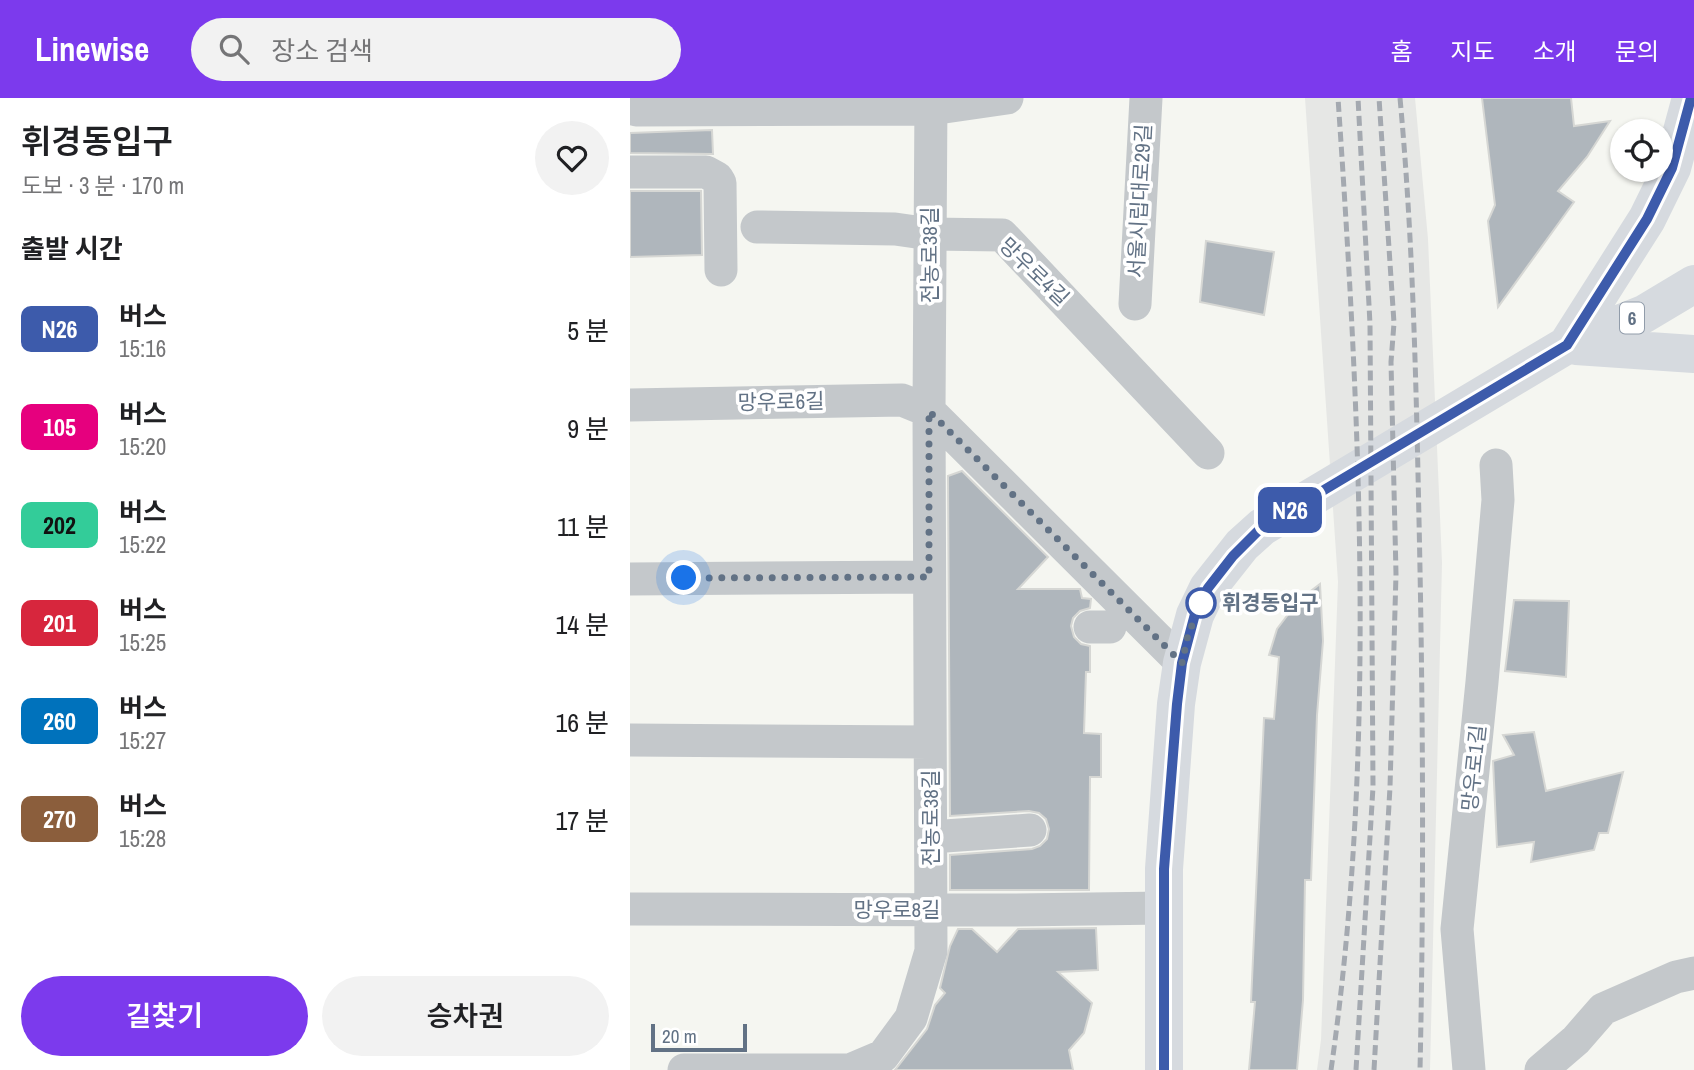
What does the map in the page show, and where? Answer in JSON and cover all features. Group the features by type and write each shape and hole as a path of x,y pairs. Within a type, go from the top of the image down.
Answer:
{"main road":[{"path":"1691,98 1672,168 1647,219 1567,345 1694,354"},
{"name":"6","path":"1164,1070 1164,869 1177,704 1182,663 1195,614 1208,588 1223,567 1262,527 1567,345 1644,314 1694,285"}],"street":[{"path":"630,107 636,110 931,103 1007,98"},
{"name":"서울시립대로29길","path":"1135,304 1146,98"},
{"name":"전농로38길","path":"684,1070 850,1070 875,1066 911,1018 931,951 931,103"},
{"path":"630,172 706,173 717,178 720,183 721,270"},
{"name":"망우로4길","path":"757,227 895,229 930,234 1002,235 1208,453"},
{"name":"망우로6길","path":"630,405 902,400 929,411"},
{"path":"929,411 1094,607 1182,663"},
{"name":"망우로1길","path":"1469,1070 1457,929 1495,526 1496,465"},
{"path":"630,579 929,577"},
{"name":"전농로38길","path":"630,740 930,742"},
{"path":"930,837 1030,830"},
{"name":"망우로8길","path":"630,909 1165,908"},
{"path":"1541,1070 1576,1040 1603,1009 1676,977 1694,973"}],"shaded area":[{"path":"1305,98 1415,98 1428,239 1442,563 1430,1070 1317,1070 1321,1040 1338,582"}],"building":[{"path":"1482,98 1571,98 1574,126 1610,121 1587,157 1558,191 1574,202 1498,307 1488,221 1495,205"},
{"path":"712,130 713,154 630,153 630,133"},
{"path":"630,191 701,191 702,255 630,257"},
{"path":"1206,241 1274,252 1264,315 1200,302"},
{"path":"962,471 1048,557 1018,589 1080,589 1082,598 1091,599 1090,608 1080,611 1073,618 1071,626 1074,637 1081,644 1090,646 1090,672 1086,672 1084,733 1101,734 1101,777 1090,777 1089,890 950,890 950,855 1032,849 1047,839 1049,829 1046,819 1039,813 1029,811 950,816 948,476"},
{"path":"1320,584 1323,641 1317,715 1311,880 1305,880 1303,1000 1297,1070 1249,1070 1255,1002 1251,1002 1264,718 1274,719 1279,657 1269,655 1277,629 1299,600"},
{"path":"1514,600 1569,601 1566,677 1505,671"},
{"path":"1534,732 1546,791 1623,772 1608,833 1599,833 1594,850 1531,862 1534,842 1497,847 1493,761 1514,755 1503,735"},
{"path":"1096,928 1098,970 1058,972 1092,1003 1084,1033 1069,1050 1073,1070 895,1070 927,1029 935,1005 945,993 940,988 950,946 958,929 972,929 997,952 1018,929"}],"railway":[{"path":"1331,1070 1355,828 1360,585 1353,341 1338,98"},
{"path":"1356,1070 1373,787 1370,324 1358,98"},
{"path":"1374,1070 1390,787 1396,574 1391,362 1394,323 1379,98"},
{"path":"1400,98 1411,256 1419,520 1422,795 1420,1070"}],"bus line":[{"name":"N26","path":"1164,1070 1164,869 1177,704 1188,635 1208,588 1242,545 1262,527 1567,345 1647,219 1672,168 1691,98"}],"place":[{"name":"휘경동입구","path":"1201,603"}],"route":[{"path":"684,578 929,577 929,411 1182,663 1188,635 1202,601 1201,603"}]}
